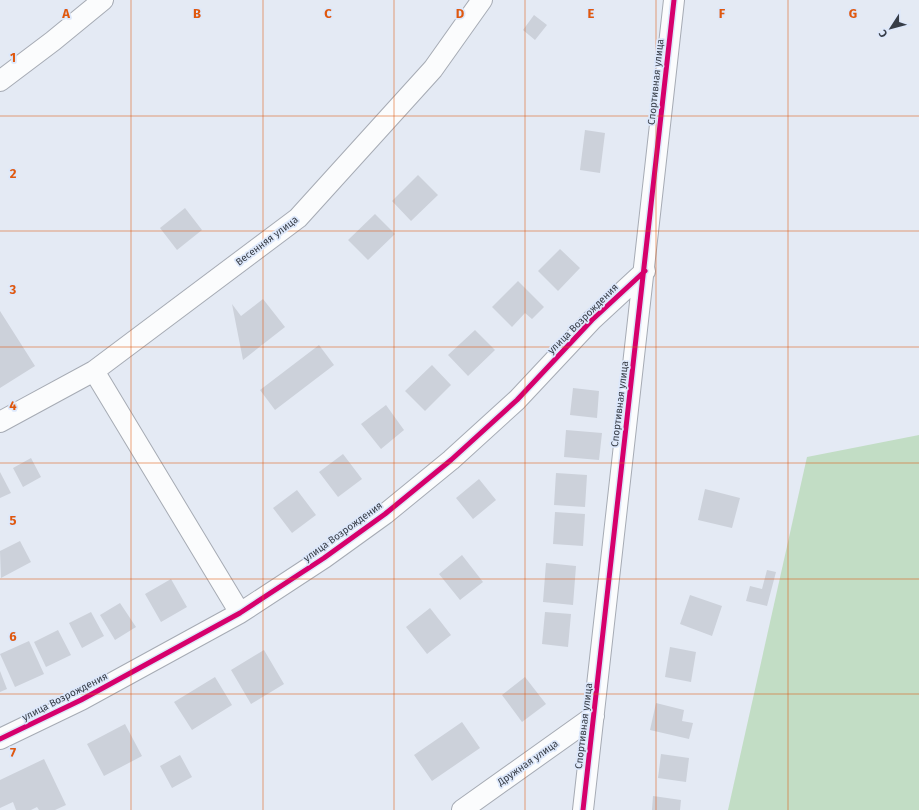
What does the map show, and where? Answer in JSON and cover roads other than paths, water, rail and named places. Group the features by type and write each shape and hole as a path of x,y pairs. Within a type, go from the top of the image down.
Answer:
{"street":[{"path":"0,81 54,41 103,0"},
{"name":"Весенняя улица","path":"0,422 94,371 298,218 433,69 482,0"},
{"name":"Спортивная улица","path":"583,810 645,271 674,0"},
{"name":"улица Возрождения","path":"0,739 81,700 240,612 324,558 385,514 451,460 517,400 592,320 645,271"},
{"path":"94,371 240,612"},
{"name":"Дружная улица","path":"462,810 594,716"}]}
